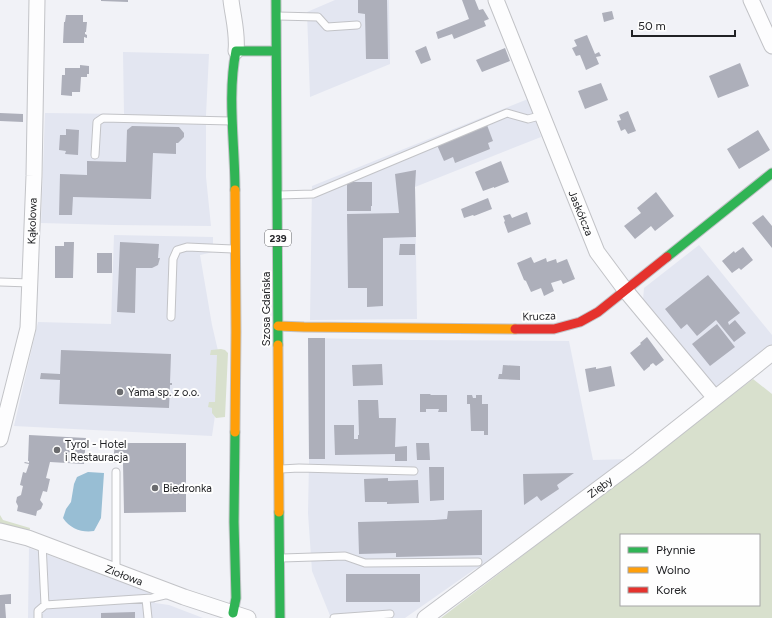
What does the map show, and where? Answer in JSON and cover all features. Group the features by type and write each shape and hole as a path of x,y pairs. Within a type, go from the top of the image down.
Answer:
{"street":[{"name":"Kąkolowa","path":"0,439 28,328 34,176 37,0"},
{"path":"231,0 237,42 233,66 232,98 235,174 236,362 234,522 236,598 233,614"},
{"name":"Szosa Gdańska","path":"276,0 280,618"},
{"name":"Jaskółcza","path":"496,0 597,252 626,291 715,398"},
{"path":"751,0 772,46"},
{"path":"236,51 276,51"},
{"name":"Krucza","path":"278,326 554,329 580,322 598,312 626,291 772,173"},
{"name":"Zięby","path":"425,618 638,459 772,353"},
{"name":"Ziołowa","path":"0,531 28,538 173,593 248,618"}],"lane":[{"path":"276,16 318,17 327,27 357,25"},
{"path":"277,195 313,194 507,113 528,119 543,115"},
{"path":"96,155 96,122 103,118 233,121"},
{"path":"171,317 173,259 177,250 187,247 235,249"},
{"path":"0,282 30,283"},
{"path":"279,469 299,468 414,471"},
{"path":"116,472 116,572"},
{"path":"42,543 45,605"},
{"path":"280,558 345,556 365,563 478,562"},
{"path":"38,618 38,611 45,605 146,599 173,593"},
{"path":"146,599 148,618"},
{"path":"334,618 390,614"}],"shaded area":[{"path":"335,0 389,0 390,64 310,97 307,12"},
{"path":"123,52 209,54 206,115 206,177 211,226 41,223 45,113 124,114"},
{"path":"528,99 541,137 415,187 417,319 310,320 312,186"},
{"name":"Yama sp. z o.o.","path":"114,235 213,237 213,252 200,255 212,325 222,368 212,436 14,426 38,322 111,324"},
{"path":"699,245 772,335 772,345 714,391 643,300 644,288"},
{"path":"308,338 569,341 593,460 631,459 487,565 475,569 405,618 331,618 312,571 308,513"},
{"path":"29,548 152,593 155,603 169,605 203,618 28,618"}],"green space":[{"path":"221,349 228,353 225,417 216,418 212,413 212,408 208,407 209,402 215,402 217,355 210,355 211,350"},
{"path":"753,379 772,394 772,618 441,618"},
{"path":"0,515 3,520 30,528 29,533 0,524"}],"water":[{"path":"88,472 104,473 101,518 94,531 81,531 69,525 63,518 66,509 71,502 74,484 77,477"}],"building":[{"path":"128,0 128,2 101,1"},
{"path":"358,0 387,0 388,59 366,59 365,14 358,13"},
{"path":"462,0 475,0 479,10 483,9 489,19 484,21 486,26 454,39 452,34 438,39 436,32 469,19"},
{"path":"612,11 614,19 604,22 602,13"},
{"path":"66,15 83,15 83,22 87,22 85,34 87,35 87,38 84,37 84,43 63,43 64,22"},
{"path":"587,35 595,54 599,52 601,56 596,57 599,64 586,70 580,55 576,56 572,48 577,46 574,40"},
{"path":"426,46 431,60 421,64 415,51"},
{"path":"505,48 510,61 482,72 476,60"},
{"path":"740,63 749,86 718,98 709,76"},
{"path":"80,65 89,66 89,74 87,74 87,77 81,77 80,92 72,92 72,96 61,95 62,75 65,75 65,68 80,68"},
{"path":"601,83 608,100 585,109 578,91"},
{"path":"628,111 636,131 628,134 625,129 621,131 617,121 621,120 619,115"},
{"path":"0,113 23,114 23,122 0,121"},
{"path":"487,125 493,141 488,143 490,149 455,163 453,157 444,161 437,145"},
{"path":"132,126 179,127 184,133 184,137 176,143 176,154 153,153 151,199 73,197 72,215 59,215 60,174 87,175 87,161 126,162 127,130"},
{"path":"66,129 79,130 78,155 65,154 66,151 59,150 60,135 66,135"},
{"path":"758,130 770,150 739,169 727,149"},
{"path":"501,161 509,182 483,191 475,172"},
{"path":"416,170 416,237 383,238 383,306 367,307 367,288 348,288 347,214 399,213 395,174"},
{"path":"347,182 372,182 371,211 347,211"},
{"path":"656,192 674,216 655,231 651,226 635,239 624,226 641,213 637,208"},
{"path":"488,198 492,209 464,218 461,209"},
{"path":"527,212 531,224 508,233 503,216 510,214 512,218"},
{"path":"763,215 772,226 772,248 752,223"},
{"path":"64,242 74,242 73,278 55,278 55,246 64,246"},
{"path":"120,242 159,244 158,258 160,258 158,265 152,268 136,268 135,313 117,312"},
{"path":"400,244 415,244 415,255 399,255"},
{"path":"743,247 753,260 741,270 739,268 732,273 722,261 734,251 735,253"},
{"path":"97,253 112,253 112,273 97,273"},
{"path":"531,257 534,263 546,258 547,262 556,259 557,263 567,259 575,279 563,284 561,280 551,283 554,291 544,296 541,288 531,292 517,263"},
{"path":"708,275 740,313 728,322 729,325 735,320 746,333 734,342 716,320 697,336 687,324 681,329 665,309"},
{"path":"717,324 735,347 710,366 692,344"},
{"path":"647,337 664,360 656,366 653,363 644,371 630,353"},
{"path":"308,338 325,338 325,459 309,459"},
{"path":"61,350 171,354 170,383 172,383 172,385 170,385 169,408 59,404 60,380 40,379 41,373 60,374"},
{"path":"382,364 383,385 353,386 352,365"},
{"path":"503,365 520,366 520,380 498,379 499,374 502,374"},
{"path":"611,366 615,386 589,392 585,369 596,367 596,369"},
{"path":"420,394 447,395 447,412 438,412 439,409 426,409 426,412 420,412"},
{"path":"467,395 472,395 473,398 476,398 476,395 482,395 482,404 488,404 488,435 484,435 484,431 471,431 470,404 467,404"},
{"path":"358,400 378,400 379,418 396,418 395,447 407,446 407,461 395,461 395,454 335,455 334,425 354,425 354,439 358,439"},
{"path":"29,435 86,438 84,464 50,462 46,478 50,479 47,492 43,491 40,500 43,504 41,509 37,511 36,516 17,511 18,506 16,502 17,497 21,495 23,486 20,485 23,472 26,473 29,464 24,463 29,463"},
{"name":"Biedronka","path":"115,443 186,443 186,512 124,513 123,463 113,463"},
{"path":"416,443 429,443 430,460 417,460"},
{"path":"429,467 444,467 444,500 430,501"},
{"path":"574,473 557,485 559,489 541,501 537,496 524,505 523,474"},
{"path":"388,478 388,481 418,480 419,503 387,504 387,502 365,502 364,479"},
{"path":"482,510 482,555 396,557 396,553 359,554 358,522 447,519 448,511"},
{"path":"346,574 420,574 420,602 346,602"},
{"path":"11,594 11,604 5,604 6,618 0,618 0,595"},
{"path":"135,612 135,618 101,618 101,613"}],"traffic: fast":[{"path":"276,0 278,345"},
{"path":"235,190 232,85 236,51 276,51"},
{"path":"667,257 772,173"},
{"path":"233,613 236,598 234,522 235,432"},
{"path":"279,512 280,618"}],"traffic: slow":[{"path":"235,190 235,432"},
{"path":"278,326 515,329"},
{"path":"278,345 279,512"}],"traffic: jam":[{"path":"515,329 554,329 580,322 598,312 667,257"}],"place":[{"name":"Yama sp. z o.o.","path":"120,392"},
{"name":"Tyrol - Hotel i Restauracja","path":"57,450"},
{"name":"Biedronka","path":"155,488"}]}
